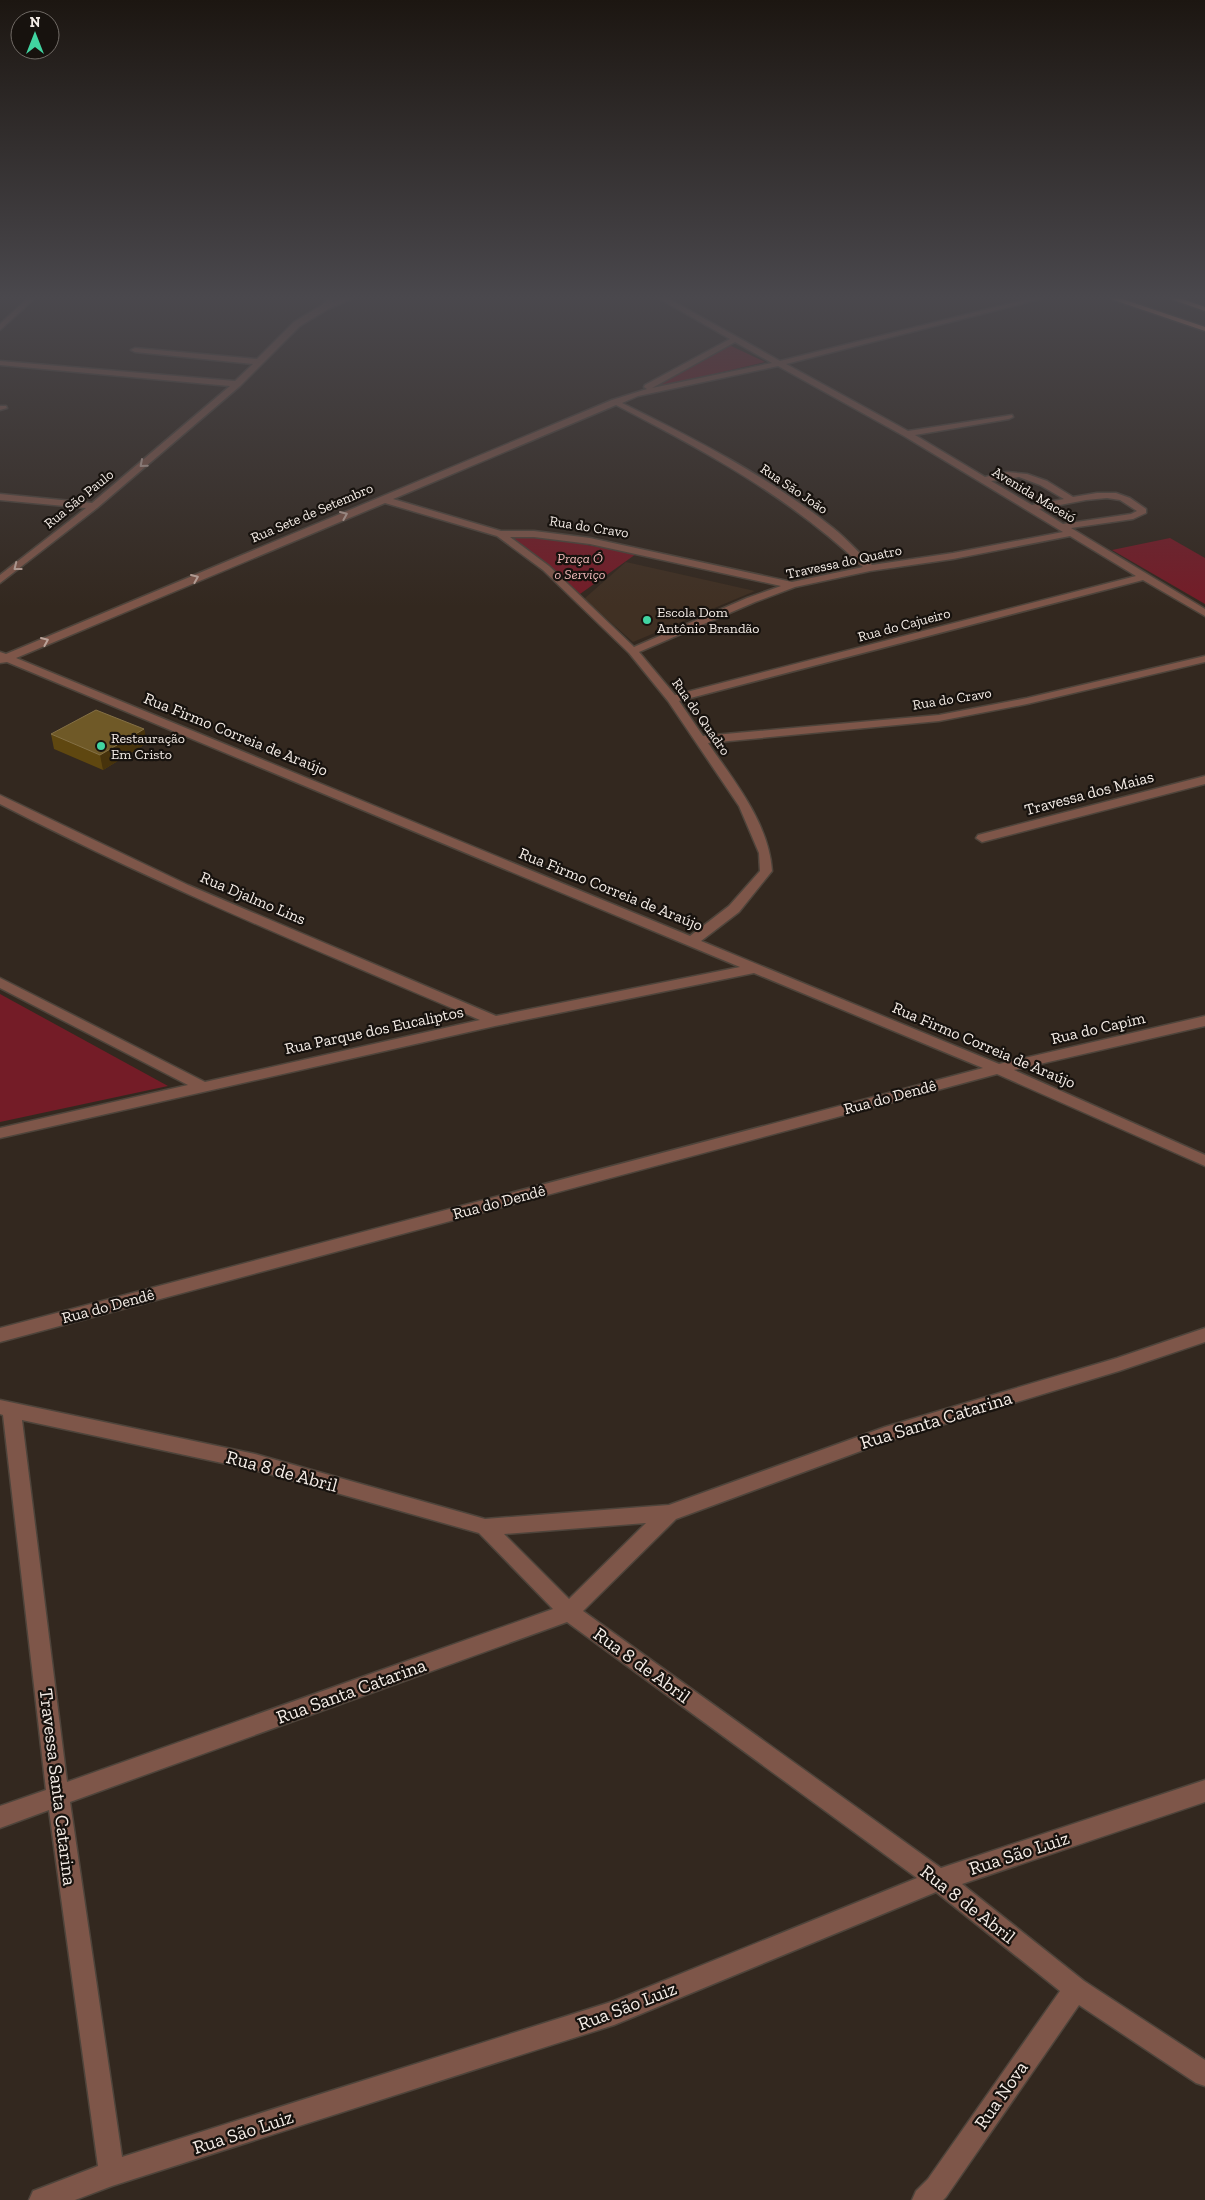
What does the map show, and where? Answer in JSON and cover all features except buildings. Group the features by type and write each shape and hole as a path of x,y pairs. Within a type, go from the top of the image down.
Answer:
{"street":[{"name":"Rua São Paulo","path":"0,580 94,506 216,402"},
{"name":"Rua Sete de Setembro","path":"2,658 615,402"},
{"name":"Rua São João","path":"615,402 693,442 786,499 829,530 870,568"},
{"name":"Avenida Maceió","path":"850,402 1205,613"},
{"path":"907,434 1009,417"},
{"path":"983,480 1010,474 1020,475 1032,478 1074,501"},
{"path":"1030,508 1115,496 1126,500 1143,511 1133,516 1061,527"},
{"path":"0,497 94,506"},
{"name":"Rua do Cravo","path":"382,499 500,534 534,534 598,543 792,585"},
{"name":"Travessa do Quatro","path":"632,651 751,600 792,585 870,568 953,556 1071,533"},
{"name":"Rua do Quadro","path":"500,534 546,568 632,651 672,699 745,806 765,853 766,871 734,910 692,941"},
{"name":"Rua do Cajueiro","path":"672,699 1142,576"},
{"name":"Rua Firmo Correia de Araújo","path":"2,658 757,968 998,1069 1205,1161"},
{"name":"Rua do Cravo","path":"700,740 939,718 1027,701 1205,659"},
{"name":"Travessa dos Maias","path":"982,838 1205,780"},
{"name":"Rua Djalmo Lins","path":"0,799 44,822 188,889 495,1021"},
{"name":"Rua Parque dos Eucaliptos","path":"0,1133 495,1021 757,968"},
{"path":"0,982 201,1086"},
{"name":"Rua do Capim","path":"998,1069 1205,1021"},
{"name":"Rua do Dendê","path":"0,1335 998,1069"},
{"name":"Rua Santa Catarina","path":"485,1527 669,1513 884,1434 1119,1364 1205,1335"},
{"name":"Rua 8 de Abril","path":"6,1409 255,1462 485,1527 569,1612 939,1880 1076,1989 1205,2074"},
{"name":"Travessa Santa Catarina","path":"6,1409 58,1797 112,2174"},
{"name":"Rua Santa Catarina","path":"0,1817 569,1612 669,1513"},
{"name":"Rua São Luiz","path":"42,2200 112,2174 614,2014 939,1880 1205,1791"},
{"name":"Rua Nova","path":"925,2200 942,2180 1076,1989"}],"shaded area":[{"name":"Escola Dom Antônio Brandão","path":"626,562 755,591 633,642 584,599"}],"green space":[{"name":"Praça Ó o Serviço","path":"539,536 636,554 580,594 508,537"},
{"path":"1170,538 1205,558 1205,604 1112,550"},
{"path":"0,994 168,1086 0,1122"}],"place":[{"name":"Escola Dom Antônio Brandão","path":"647,620"},
{"name":"Restauração Em Cristo","path":"101,746"}]}
